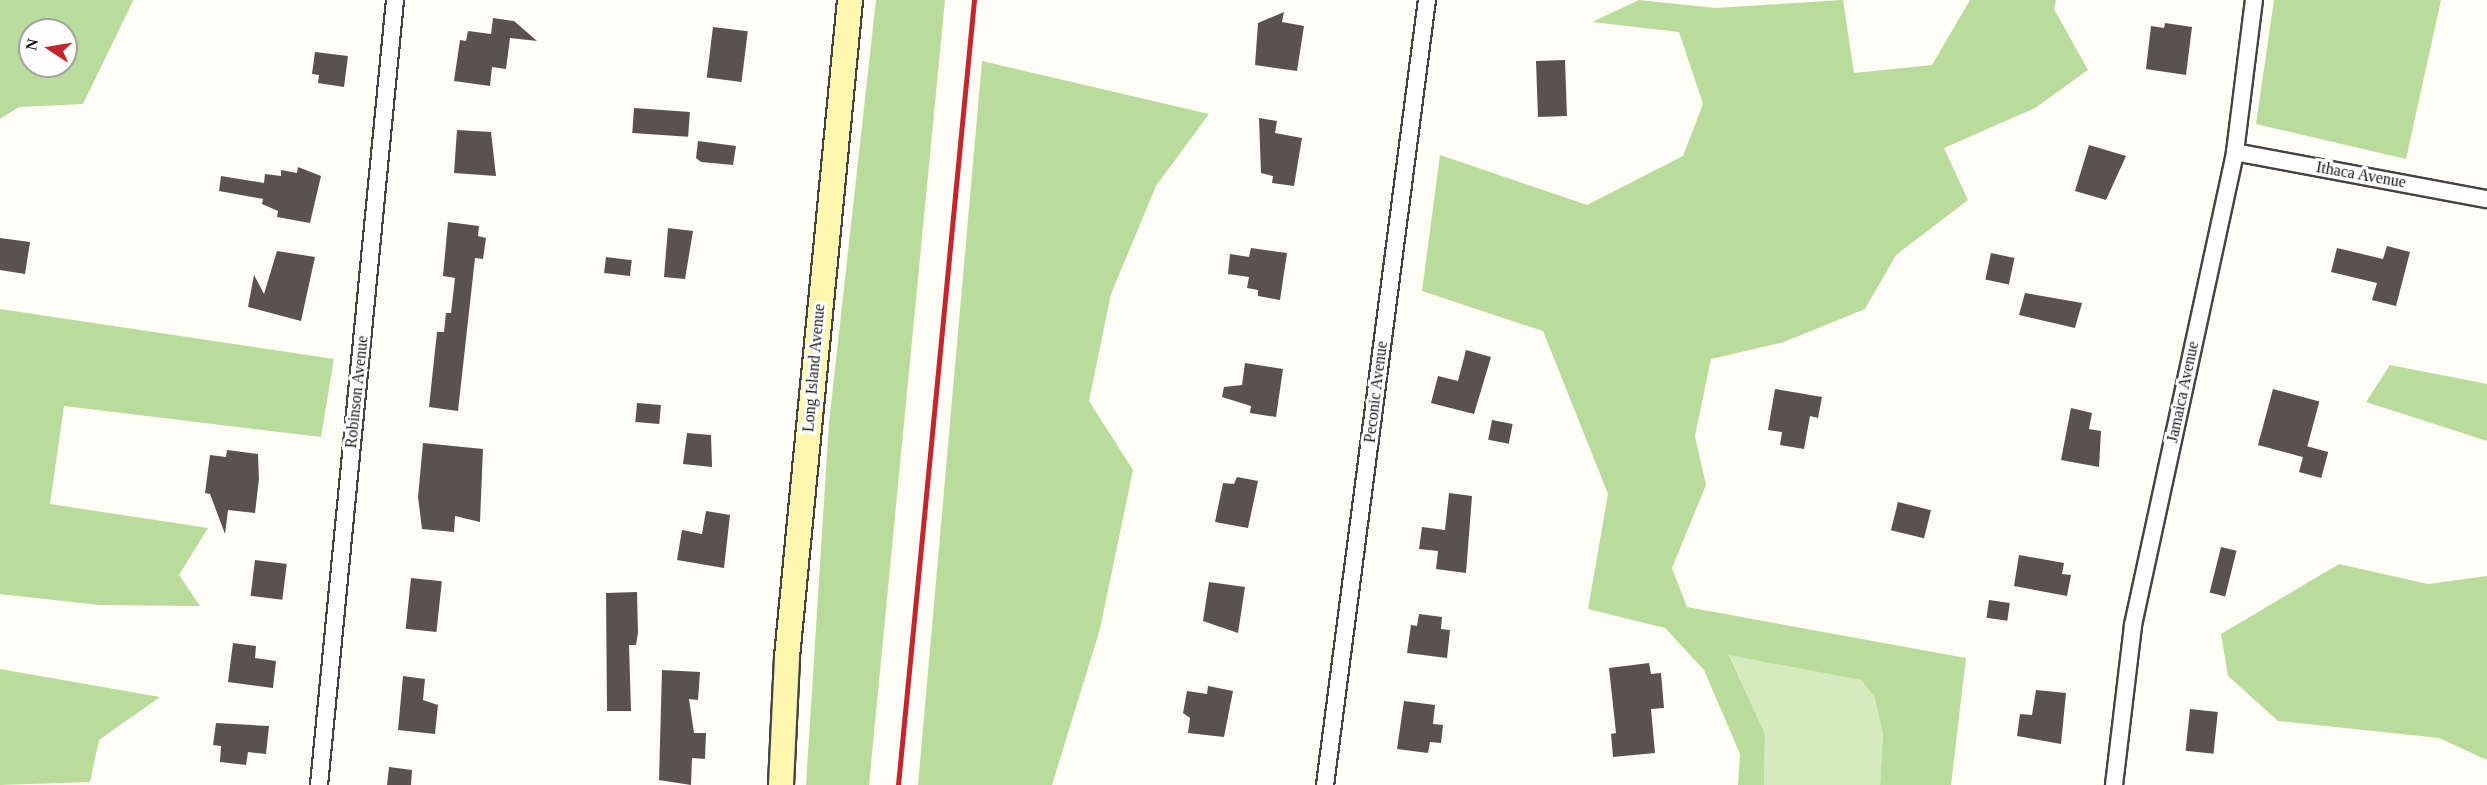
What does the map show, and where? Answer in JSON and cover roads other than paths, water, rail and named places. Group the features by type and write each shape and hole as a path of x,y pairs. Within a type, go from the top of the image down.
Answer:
{"street":[{"name":"Robinson Avenue","path":"319,785 395,0"},
{"name":"Long Island Avenue","path":"781,785 782,735 850,0"},
{"name":"Peconic Avenue","path":"1325,785 1427,0"},
{"name":"Jamaica Avenue","path":"2114,785 2133,625 2235,152 2254,0"},
{"name":"Ithaca Avenue","path":"2235,152 2487,199"},
{"name":"Long Island Avenue","path":"773,785 782,735"}],"railway":[{"path":"898,785 974,0"}]}
